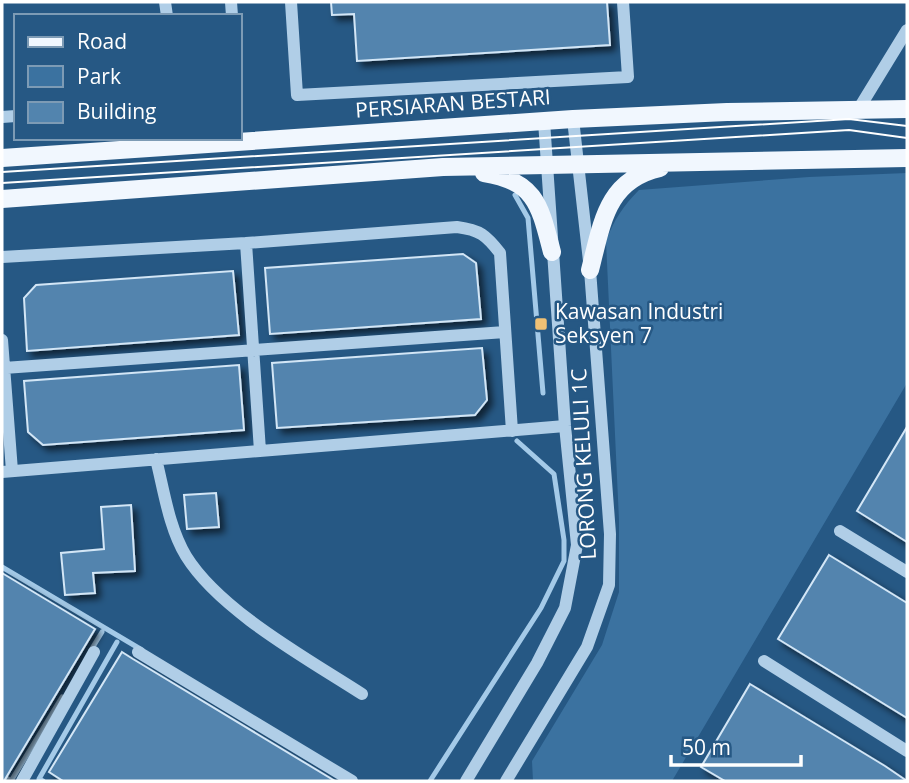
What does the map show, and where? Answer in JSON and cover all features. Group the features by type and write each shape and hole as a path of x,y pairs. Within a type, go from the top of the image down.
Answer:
{"main road":[{"name":"PERSIARAN BESTARI","path":"242,134 727,112 907,109"},
{"name":"PERSIARAN BESTARI","path":"2,158 180,140"},
{"path":"2,199 443,167 907,159"},
{"path":"590,270 606,210 625,184 647,171 705,162"},
{"path":"443,167 501,176 527,190 540,208 552,252"}],"street":[{"path":"291,2 298,95 628,77 623,2"},
{"path":"858,110 907,30"},
{"name":"LORONG KELULI 1C","path":"506,781 587,647 610,585 610,534 590,270 573,119"},
{"name":"LORONG KELULI 1C","path":"466,781 537,663 565,608 577,545 565,426 544,121"},
{"path":"2,257 246,243 457,226 476,230 489,239 500,253 512,430"},
{"path":"246,243 260,451"},
{"path":"4,368 505,332"},
{"path":"2,340 7,471 565,426"},
{"path":"156,459 177,536 187,557 214,588 254,624 362,694"},
{"path":"840,531 907,572"},
{"path":"22,781 94,652"},
{"path":"138,652 352,781"},
{"path":"764,661 907,751"}],"green space":[{"path":"907,173 907,383 672,781 533,781 532,761 602,645 619,592 619,520 606,241 612,226 639,190 809,177"}],"building":[{"path":"331,2 607,2 610,45 357,61 354,14 332,15"},
{"path":"463,254 476,263 481,319 270,334 265,268"},
{"path":"233,271 239,335 27,351 24,298 36,285"},
{"path":"482,348 487,400 475,415 277,428 272,363"},
{"path":"239,365 244,430 43,445 28,432 24,381"},
{"path":"907,427 907,542 857,511"},
{"path":"216,493 219,527 187,529 184,495"},
{"path":"131,505 135,571 93,573 95,593 65,595 61,553 104,549 101,507"},
{"path":"829,555 907,603 907,718 778,639"},
{"path":"2,573 95,629 4,781 2,781"},
{"path":"122,652 335,781 63,781 49,772"},
{"path":"750,684 907,781 725,781 701,767"}],"waterway":[{"path":"515,195 528,218 543,393"},
{"path":"430,781 541,608 564,561 564,540 554,474 517,441"},
{"path":"2,567 142,650"},
{"path":"91,650 102,632"},
{"path":"43,781 39,779 117,642"},
{"path":"2,775 11,781 62,697"}],"tram line":[{"path":"2,172 849,119 907,126"},
{"path":"2,183 849,130 907,138"}],"place":[{"name":"Kawasan Industri Seksyen 7","path":"541,324"}]}
